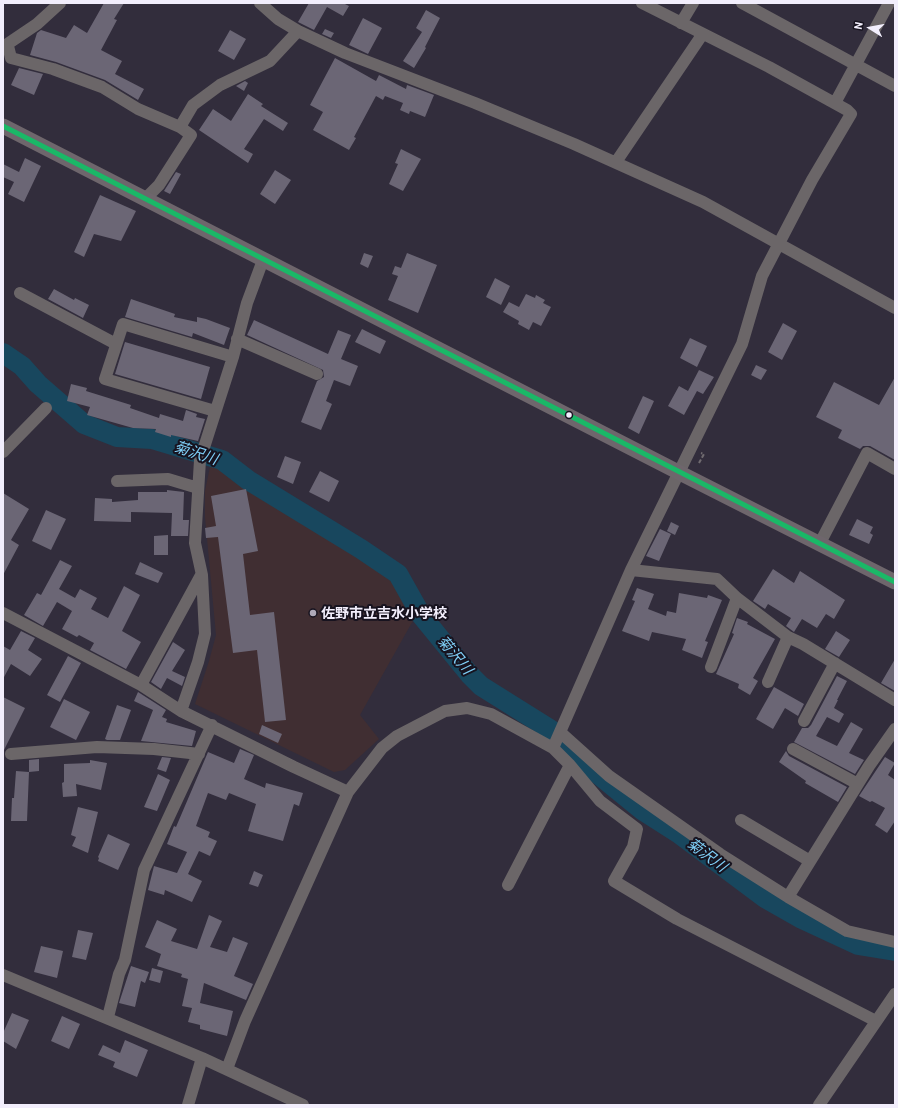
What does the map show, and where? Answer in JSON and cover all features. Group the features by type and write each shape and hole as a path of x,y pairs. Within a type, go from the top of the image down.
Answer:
{"main road":[{"path":"3,126 895,582"}],"street":[{"path":"60,3 37,24 5,46 10,58 53,69 102,87 138,109 180,127 191,135 159,185 145,199"},
{"path":"260,3 278,19 298,31 345,53 475,103 616,162 703,202 895,308"},
{"path":"553,748 631,570 680,473 742,344 762,276 778,244 851,114 769,67 702,35 642,3"},
{"path":"681,24 693,3"},
{"path":"742,3 895,86"},
{"path":"834,103 856,65 888,3"},
{"path":"180,127 194,105 220,85 270,61 298,31"},
{"path":"616,162 702,35"},
{"path":"181,711 198,662 205,634 202,575 195,543 200,460 247,303 263,260"},
{"path":"20,293 116,344"},
{"path":"215,411 105,379 123,324 232,357"},
{"path":"237,339 317,374"},
{"path":"3,452 46,408"},
{"path":"820,543 867,453 895,469"},
{"path":"117,481 168,478 198,488"},
{"path":"631,570 717,579 737,598 788,637 835,663 895,700"},
{"path":"141,685 202,575"},
{"path":"711,667 737,598"},
{"path":"3,613 141,685 181,711 348,792"},
{"path":"768,682 788,637"},
{"path":"804,721 835,663"},
{"path":"227,1069 245,1020 348,792 382,748 397,736 445,710 467,708 491,714 553,748 570,765 600,801 637,829 633,847 614,881 678,919 876,1021"},
{"path":"108,1017 119,974 125,960 144,870 212,725"},
{"path":"788,897 858,784 895,729"},
{"path":"560,732 593,764 609,776 720,854 788,897 847,931 895,942"},
{"path":"11,754 97,746 154,749 199,754"},
{"path":"794,749 858,784"},
{"path":"508,885 570,765"},
{"path":"741,820 810,861"},
{"path":"3,975 108,1017 227,1069 303,1105"},
{"path":"819,1105 895,994"},
{"path":"188,1105 202,1058"}],"shaded area":[{"name":"佐野市立吉水小学校","path":"211,462 367,560 392,582 415,617 360,715 379,739 345,770 334,772 195,704 216,635 205,517 205,491"}],"building":[{"path":"104,3 124,3 114,19 117,20 101,50 122,61 115,74 144,89 138,100 105,80 56,62 30,55 37,33 41,30 66,38 74,25 87,33"},
{"path":"309,3 343,3 349,6 343,16 327,7 314,30 298,22"},
{"path":"426,10 440,18 425,47 426,48 414,68 403,61 422,32 416,28"},
{"path":"363,18 382,28 368,54 349,45"},
{"path":"325,29 334,33 331,38 322,34"},
{"path":"230,30 246,39 234,60 218,51"},
{"path":"335,58 376,81 379,75 406,89 407,85 434,95 425,117 410,111 409,114 400,110 403,103 385,96 383,100 376,96 354,137 356,138 349,150 313,130 323,112 310,105"},
{"path":"19,68 43,74 34,95 11,85"},
{"path":"245,81 248,83 244,91 236,86"},
{"path":"248,94 263,104 261,106 288,123 283,131 264,119 244,149 253,154 248,163 199,130 213,109 231,121"},
{"path":"401,149 421,159 403,191 389,184 398,164 395,163"},
{"path":"25,158 41,166 24,202 8,194 14,182 3,177 3,164 19,172"},
{"path":"275,170 291,180 275,204 260,194"},
{"path":"176,172 181,174 170,194 164,191"},
{"path":"100,195 136,211 121,241 94,234 84,257 74,252"},
{"path":"364,253 373,256 368,268 360,264"},
{"path":"407,253 437,265 418,313 388,300 398,276 392,274 395,266 401,268"},
{"path":"495,278 510,286 501,305 486,297"},
{"path":"54,289 74,300 75,298 89,305 83,318 48,299"},
{"path":"526,294 535,298 536,295 545,300 543,303 551,307 541,326 533,322 529,330 518,324 519,321 503,312 509,302 519,307"},
{"path":"131,299 175,314 174,317 197,322 197,317 230,328 224,345 193,333 192,337 125,317"},
{"path":"254,320 328,354 338,330 351,335 341,359 358,366 350,386 334,380 326,401 332,404 321,430 301,422 317,381 324,377 323,370 247,335"},
{"path":"783,323 797,331 782,360 768,352"},
{"path":"362,329 386,341 380,354 355,342"},
{"path":"690,338 707,346 697,367 680,358"},
{"path":"125,342 210,367 201,399 115,374"},
{"path":"756,365 767,370 761,380 751,375"},
{"path":"699,370 714,377 703,394 697,391 684,415 668,406 679,386 688,391"},
{"path":"895,377 895,460 870,446 863,446 860,449 838,438 842,430 816,417 834,382 879,405"},
{"path":"71,384 87,388 86,391 131,405 130,408 159,418 160,414 183,421 186,410 197,414 196,417 205,419 198,441 171,435 171,437 155,432 156,429 133,428 87,415 90,407 67,401"},
{"path":"643,396 654,401 639,434 628,428"},
{"path":"285,456 301,462 293,484 277,477"},
{"path":"320,471 339,481 329,502 309,492"},
{"path":"246,489 258,551 243,554 250,615 274,612 286,720 265,722 257,650 233,653 218,537 206,538 205,528 216,526 211,496"},
{"path":"167,490 184,492 183,520 189,520 188,536 171,536 172,513 131,512 131,522 94,521 95,498 112,499 112,502 138,500 138,492 167,492"},
{"path":"3,493 29,509 11,540 19,545 3,575"},
{"path":"46,510 66,519 51,550 32,541"},
{"path":"857,519 873,527 870,533 873,535 869,544 849,535"},
{"path":"671,522 679,526 675,535 667,531"},
{"path":"660,529 671,534 659,561 646,556"},
{"path":"168,535 168,555 154,555 154,536"},
{"path":"60,560 72,566 59,589 75,598 80,589 97,598 91,609 108,618 124,586 140,595 122,631 141,642 126,669 90,650 94,643 79,635 77,637 62,629 72,611 57,602 43,626 24,615 37,593 41,595"},
{"path":"140,562 163,573 158,583 135,574"},
{"path":"773,569 794,583 800,571 845,600 834,619 826,614 817,628 802,619 794,632 786,626 791,618 768,604 765,609 753,601"},
{"path":"637,588 654,594 648,609 666,616 667,611 676,613 679,593 707,598 708,595 722,600 705,641 708,642 702,658 682,650 686,639 652,632 649,641 622,631 635,601 632,600"},
{"path":"737,618 748,622 747,624 775,639 753,678 758,681 750,695 738,688 739,684 716,674 734,634 732,633"},
{"path":"21,631 35,638 28,650 42,659 30,676 11,664 3,679 3,646 10,650"},
{"path":"836,631 850,640 839,657 825,649"},
{"path":"173,642 185,650 172,671 185,677 182,686 167,678 161,689 151,682"},
{"path":"68,656 81,663 60,702 47,695"},
{"path":"895,659 895,691 881,683"},
{"path":"837,676 847,681 834,708 844,714 839,723 827,717 816,736 837,746 851,722 863,729 849,753 864,760 855,774 794,742 802,728 808,728 811,725"},
{"path":"774,687 804,704 798,716 785,708 773,729 756,719"},
{"path":"138,692 166,710 162,717 167,719 166,722 196,731 192,746 141,741 153,710 134,701"},
{"path":"3,697 25,708 3,752"},
{"path":"64,699 90,712 76,740 50,727"},
{"path":"117,705 131,710 120,740 107,740 105,739"},
{"path":"262,725 282,734 278,743 259,734"},
{"path":"240,749 254,755 244,779 265,788 266,783 303,793 299,806 294,804 283,841 248,831 256,804 229,793 226,800 208,793 196,826 210,832 208,837 217,841 210,856 199,851 188,874 202,881 192,902 165,890 164,895 148,890 154,866 177,873 187,852 167,844 174,826 176,827 208,752 234,763"},
{"path":"786,751 789,756 847,787 838,802 805,783 806,781 779,762"},
{"path":"162,757 171,758 166,772 157,769"},
{"path":"885,757 895,763 888,775 895,780 895,821 887,833 875,825 885,808 859,796"},
{"path":"39,759 39,771 29,772 29,760"},
{"path":"90,760 107,763 101,790 76,784 77,796 63,797 62,783 64,782 64,764 90,763"},
{"path":"16,771 29,772 27,821 11,821 12,798 14,798"},
{"path":"158,774 170,780 157,811 144,807"},
{"path":"78,807 98,812 88,853 72,846 76,837 71,835"},
{"path":"108,834 130,844 118,870 98,861 98,857"},
{"path":"254,871 263,875 258,887 249,884"},
{"path":"209,915 222,921 210,947 227,952 233,937 248,943 234,976 253,984 246,1000 204,983 200,1003 233,1011 227,1036 200,1029 200,1025 188,1022 192,1008 182,1006 188,979 181,977 182,974 157,966 161,954 145,947 157,920 177,929 171,941 197,949"},
{"path":"78,930 93,933 86,960 72,957"},
{"path":"41,946 63,951 57,978 34,972"},
{"path":"131,966 149,972 145,983 141,981 135,1007 119,1003"},
{"path":"152,968 163,971 160,983 149,980"},
{"path":"12,1013 29,1020 16,1049 3,1041 3,1033"},
{"path":"62,1016 80,1024 69,1049 51,1041"},
{"path":"125,1040 148,1050 137,1077 113,1067 115,1062 98,1055 103,1045 120,1053"}],"waterway":[{"name":"菊沢川","path":"3,353 22,366 38,384 84,424 117,437 152,439 222,460 248,480 361,549 398,574 421,615 470,675 481,686 556,733 572,753 642,810 678,833 765,898 802,919 858,945 895,951"}],"transit line":[{"path":"3,126 895,582"}],"place":[{"name":"佐野市立吉水小学校","path":"313,613"}]}
